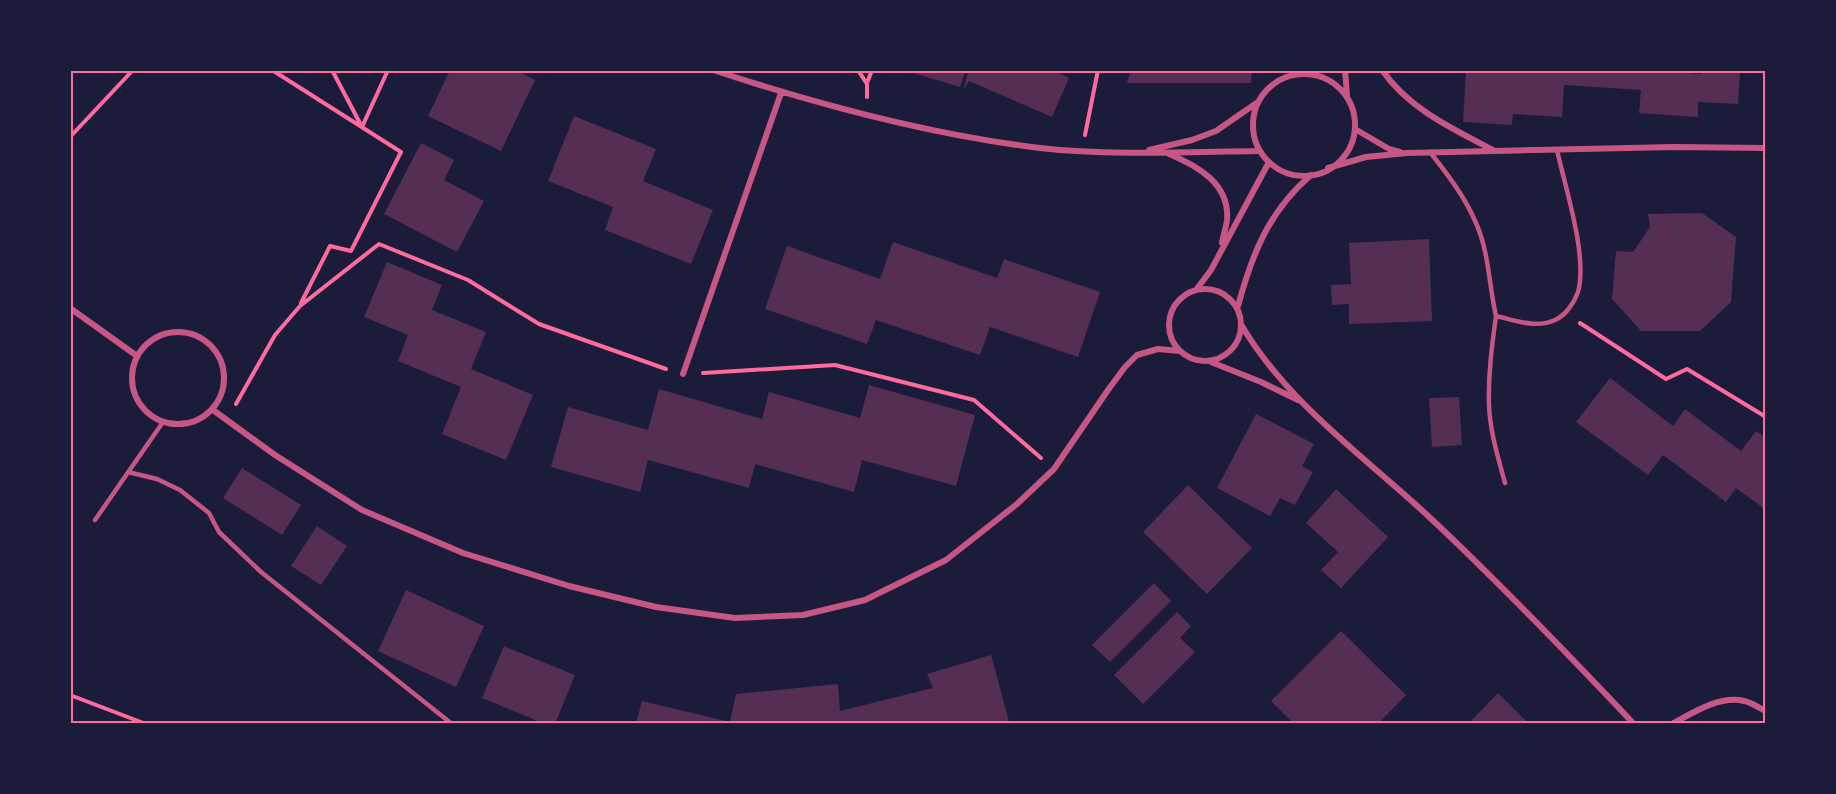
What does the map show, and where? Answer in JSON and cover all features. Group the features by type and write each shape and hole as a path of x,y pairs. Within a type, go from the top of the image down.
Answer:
{"street":[{"path":"713,70 781,93 867,114 947,132 1040,148 1136,153 1258,152"},
{"path":"1283,78 1287,70"},
{"path":"1257,102 1252,119 1253,137 1258,152 1287,173 1305,176 1322,173 1341,160 1351,146 1355,129 1354,112 1347,95 1345,70"},
{"path":"1382,70 1393,86 1434,119 1496,151"},
{"path":"1136,153 1192,140 1216,131 1257,102 1272,84 1283,78 1302,73 1320,76 1334,83 1347,95"},
{"path":"683,374 781,93"},
{"path":"1355,129 1389,148 1407,153"},
{"path":"1329,168 1366,157 1407,153 1673,147 1766,148"},
{"path":"1166,153 1185,160 1203,171 1217,184 1224,200 1227,219 1220,253"},
{"path":"1196,290 1211,270 1269,162"},
{"path":"1209,362 1228,354 1240,337 1242,326 1238,306 1248,271 1262,237 1293,190 1312,174"},
{"path":"1238,306 1219,291 1208,288 1186,294 1171,311 1169,322 1173,343 1180,351 1199,361 1209,362 1262,382 1301,402"},
{"path":"70,308 137,356"},
{"path":"1242,326 1272,371 1301,402 1486,570 1634,723"},
{"path":"177,332 193,334 216,350 223,365 225,381 221,397 213,410 195,422 179,425 163,422 149,414 139,403 133,387 132,371 137,356 147,344 161,335 177,332"},
{"path":"213,410 274,455 362,510 463,553 568,586 656,607 735,618 803,615 865,600 946,560 1017,504 1054,469 1108,390 1137,355 1158,349 1180,351"},
{"path":"1672,723 1704,707 1727,701 1743,700 1766,711"}],"lane":[{"path":"1496,316 1530,324 1554,320 1570,308 1578,291 1578,245 1557,150"},
{"path":"1430,152 1460,190 1477,225 1487,262 1496,316 1489,405 1494,447 1505,483"},
{"path":"95,520 163,422"},
{"path":"128,472 157,479 180,490 209,513 219,532 261,572 452,723"}],"path":[{"path":"70,137 133,70"},
{"path":"272,70 401,152 351,251 330,246 300,306"},
{"path":"332,70 362,127"},
{"path":"362,127 388,70"},
{"path":"858,70 867,84"},
{"path":"867,114 867,84 872,70"},
{"path":"1082,151 1098,70"},
{"path":"226,420 275,335 300,306 379,244 468,280 539,324 683,374 835,365 974,400 1054,469"},
{"path":"1564,312 1666,380 1687,369 1766,417"},
{"path":"70,695 146,723"}],"building":[{"path":"450,70 516,70 535,80 501,151 428,116"},
{"path":"903,70 966,70 960,87"},
{"path":"969,70 1052,70 1069,78 1052,117 969,81 963,90"},
{"path":"1131,70 1252,70 1251,83 1127,83"},
{"path":"1466,70 1650,70 1701,74 1701,70 1740,70 1738,104 1698,102 1698,117 1639,113 1641,90 1564,85 1562,117 1513,114 1512,125 1463,122"},
{"path":"574,116 656,149 643,181 713,210 691,264 605,230 613,207 548,181"},
{"path":"421,143 454,160 444,180 484,201 457,252 384,214"},
{"path":"1702,213 1736,237 1731,302 1700,331 1641,331 1612,299 1616,251 1633,252 1650,227 1648,214"},
{"path":"1429,239 1432,321 1349,324 1349,304 1332,305 1331,285 1351,284 1349,243"},
{"path":"893,242 997,278 1004,259 1100,292 1078,357 990,327 980,355 876,320 867,344 765,309 787,246 880,279"},
{"path":"387,262 442,285 432,310 486,332 471,369 533,395 506,460 442,434 461,387 398,361 408,335 364,317"},
{"path":"1610,378 1673,426 1685,409 1741,451 1756,431 1766,438 1766,510 1736,488 1726,502 1663,455 1648,475 1576,422"},
{"path":"869,385 975,415 956,486 862,460 854,492 755,464 749,488 648,460 640,492 551,467 568,407 648,430 659,389 762,419 769,392 860,418"},
{"path":"1459,397 1462,445 1432,447 1429,398"},
{"path":"1256,414 1314,444 1302,466 1313,472 1295,505 1280,498 1270,516 1217,488"},
{"path":"242,468 301,505 282,535 223,498"},
{"path":"1188,485 1252,548 1207,594 1143,532"},
{"path":"1336,489 1388,537 1341,588 1321,570 1338,552 1306,523"},
{"path":"317,526 347,546 321,585 291,566"},
{"path":"1154,583 1171,601 1110,662 1092,645"},
{"path":"406,590 484,626 456,687 378,651"},
{"path":"1177,612 1191,626 1180,638 1195,652 1143,704 1114,675"},
{"path":"1341,631 1406,695 1378,724 1294,724 1271,701"},
{"path":"504,646 575,675 555,724 545,724 482,698"},
{"path":"991,655 1009,721 1001,724 636,724 642,701 730,722 736,694 838,684 840,711 933,688 927,674"},
{"path":"1498,693 1529,724 1468,724"}]}
